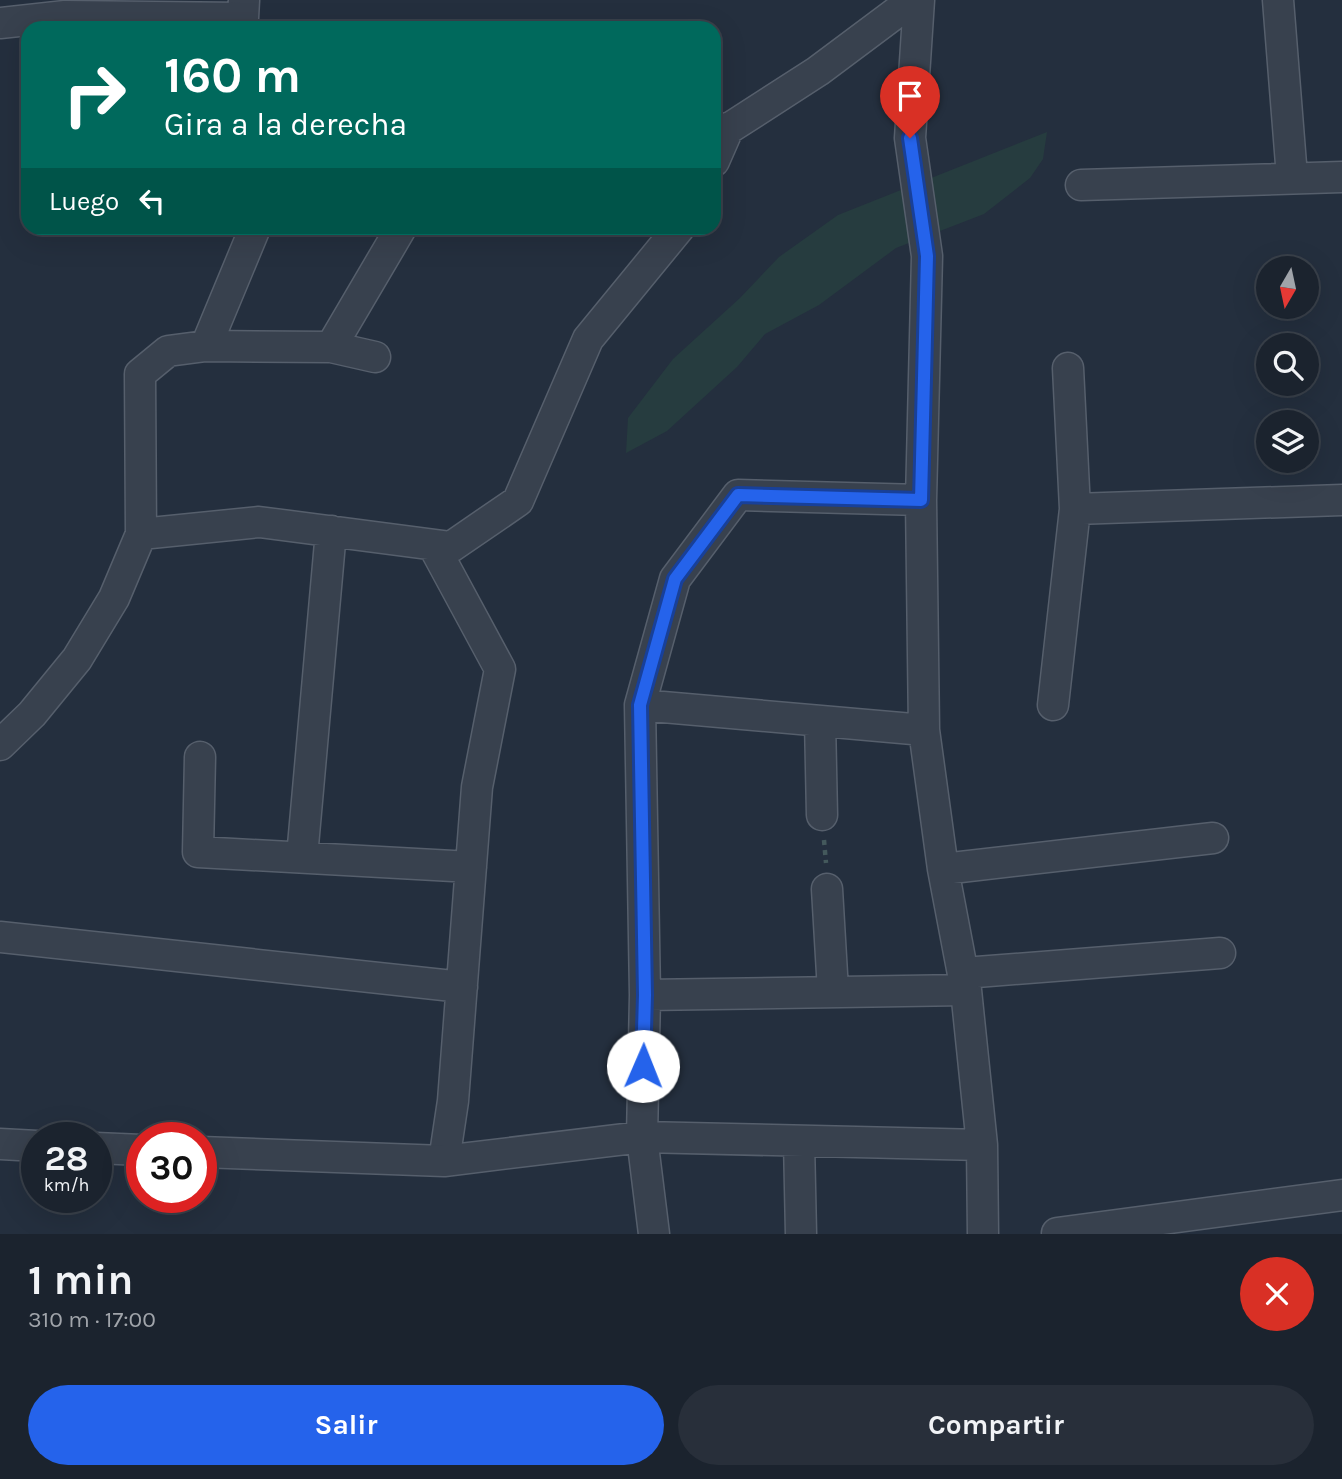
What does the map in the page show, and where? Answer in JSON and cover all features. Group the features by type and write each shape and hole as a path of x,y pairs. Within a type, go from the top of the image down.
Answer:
{"street":[{"path":"721,129 818,71 913,0"},
{"path":"919,0 910,138 927,256 921,500 924,730 943,869 965,982 982,1145 983,1234"},
{"path":"1278,0 1292,177"},
{"path":"47,21 65,16 247,15"},
{"path":"0,23 21,24"},
{"path":"1081,185 1342,177"},
{"path":"206,346 252,235"},
{"path":"331,347 397,235"},
{"path":"141,534 260,522 451,547 518,501 588,339 673,235"},
{"path":"0,745 32,715 78,659 114,598 141,534 139,373 167,351 206,346 331,347 375,357"},
{"path":"1053,705 1075,509 1068,368"},
{"path":"654,1234 642,1137 645,995 640,705 675,579 738,495 921,500"},
{"path":"1075,509 1342,500"},
{"path":"302,857 331,531"},
{"path":"433,545 500,669 477,787 453,1101 444,1161"},
{"path":"640,705 924,730"},
{"path":"820,721 822,815"},
{"path":"201,757 198,852 471,867"},
{"path":"943,869 1213,838"},
{"path":"827,889 833,991"},
{"path":"0,937 462,987"},
{"path":"645,995 833,991 965,982 1220,953"},
{"path":"217,1153 444,1161 642,1137 982,1145"},
{"path":"799,1141 801,1234"},
{"path":"0,1144 21,1145"},
{"path":"1057,1233 1342,1195"}],"path":[{"path":"822,815 827,889"}],"green space":[{"path":"1047,132 1043,159 1030,178 984,214 896,248 819,305 765,334 737,367 667,431 626,453 628,418 673,359 740,298 779,257 838,215"}],"route":[{"path":"643,1066 645,995 640,705 675,579 738,495 921,500 927,256 910,138"}]}
